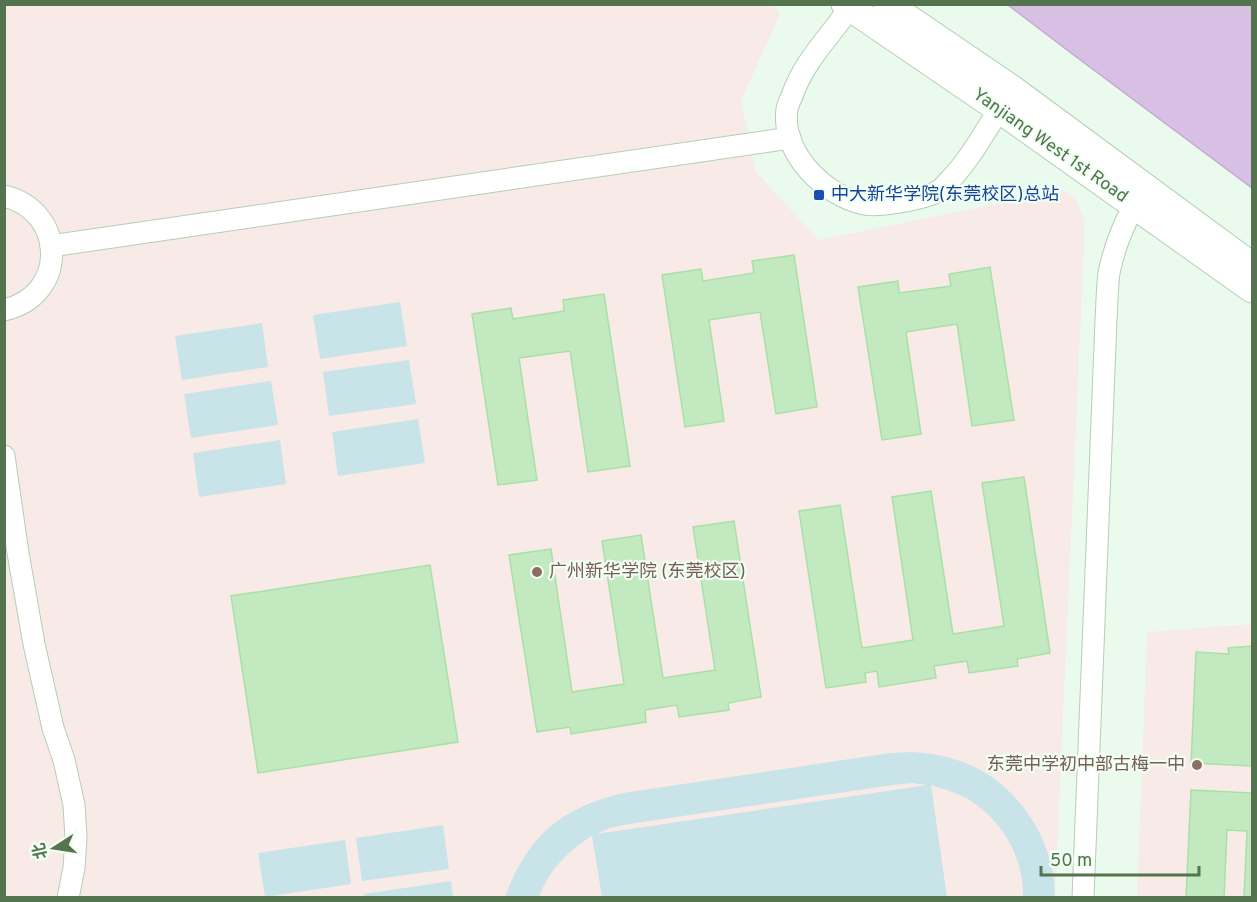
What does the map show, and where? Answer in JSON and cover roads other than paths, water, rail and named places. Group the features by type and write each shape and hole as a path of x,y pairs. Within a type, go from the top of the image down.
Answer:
{"street":[{"name":"Yanjiang West 1st Road","path":"887,4 1006,99 1141,197 1252,289"},
{"name":"Yanjiang West 1st Road","path":"849,6 1006,99"},
{"path":"849,6 797,80 787,108 788,135 800,160 817,178 839,195 866,204 900,202 923,197 941,189 963,167 1006,99"},
{"path":"51,246 790,138"},
{"path":"4,196 25,203 35,212 43,222 51,246 50,265 43,284 24,303 4,310"},
{"name":"Yanjiang West 1st Road","path":"1141,197 1252,267"},
{"path":"1083,897 1109,273 1120,237 1141,197"},
{"path":"4,456 34,644 74,806 76,838 74,868 68,897"}],"place":[{"name":"中大新华学院(东莞校区)总站","path":"819,195"},
{"name":"广州新华学院 (东莞校区)","path":"537,572"},
{"name":"东莞中学初中部古梅一中","path":"1197,765"}]}
